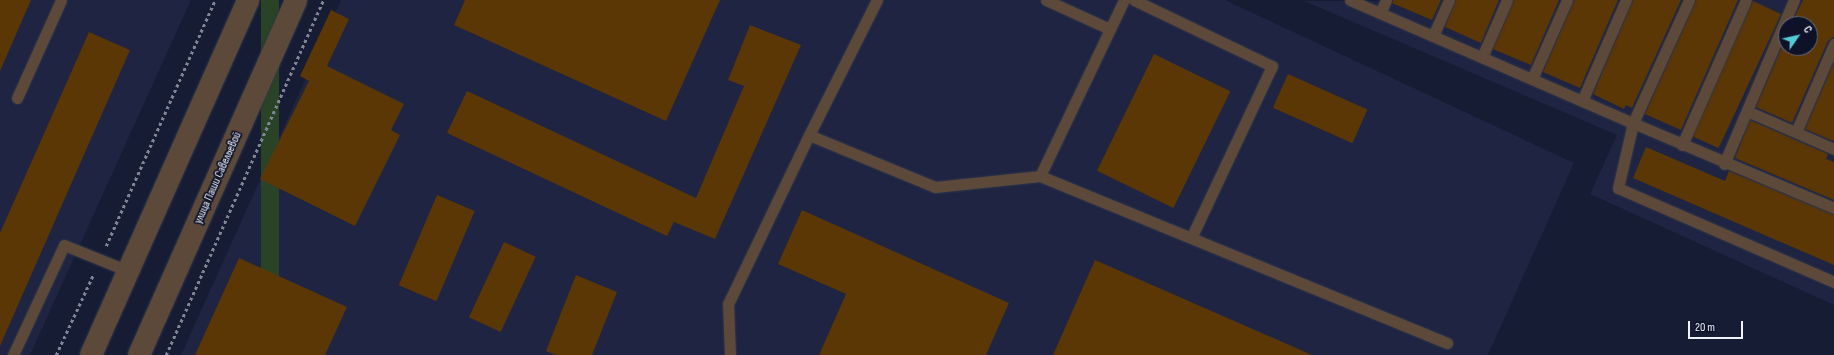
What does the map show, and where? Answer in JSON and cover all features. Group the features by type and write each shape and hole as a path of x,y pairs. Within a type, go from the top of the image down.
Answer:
{"street":[{"path":"91,355 248,0"},
{"name":"улица Паши Савельевой","path":"139,355 296,0"}],"lane":[{"path":"17,98 61,0"},
{"path":"730,355 728,304 809,134 877,0"},
{"path":"1046,0 1110,29"},
{"path":"1040,176 1124,0"},
{"path":"1134,0 1272,66 1192,236"},
{"path":"1350,0 1634,123 1724,164 1834,208"},
{"path":"1380,13 1386,0"},
{"path":"1433,36 1449,0"},
{"path":"1482,57 1507,0"},
{"path":"1532,79 1567,0"},
{"path":"1582,101 1626,0"},
{"path":"1689,0 1634,123 1618,188 1834,282"},
{"path":"1682,145 1746,0"},
{"path":"1724,164 1793,0"},
{"path":"1796,132 1834,44"},
{"path":"1747,111 1834,149"},
{"path":"809,134 935,187 1040,176 1192,236 1447,343"},
{"path":"13,355 64,245 128,271"}],"path":[{"path":"56,355 215,0"},
{"path":"166,355 323,0"}],"shaded area":[{"path":"0,0 191,0 30,355 0,355"},
{"path":"341,0 1225,0 1574,163 1488,355 181,355"},
{"path":"1834,0 1834,305 1590,194 1617,135 1304,1"}],"green space":[{"path":"261,0 279,0 279,355 261,355"}],"building":[{"path":"0,0 31,0 0,71"},
{"path":"465,0 720,0 666,121 454,25"},
{"path":"1393,0 1441,0 1432,20 1392,3"},
{"path":"1456,0 1499,0 1481,43 1445,27"},
{"path":"1514,0 1559,0 1531,65 1493,49"},
{"path":"1574,0 1618,0 1580,88 1543,72"},
{"path":"1633,0 1681,0 1632,108 1626,105 1624,109 1593,94"},
{"path":"1696,0 1738,0 1681,130 1645,114"},
{"path":"1803,0 1834,0 1834,37 1828,41 1792,123 1756,107 1778,56 1818,56 1818,16 1795,16"},
{"path":"1753,1 1781,14 1778,16 1778,21 1719,148 1690,135"},
{"path":"331,10 349,19 327,66 404,104 391,130 400,135 355,226 260,179 309,81 300,76"},
{"path":"750,25 801,45 715,239 674,222 667,236 447,133 467,91 696,198 744,86 728,80"},
{"path":"89,32 130,50 0,346 0,233"},
{"path":"1154,54 1230,91 1173,208 1097,171"},
{"path":"1834,62 1834,139 1833,141 1805,129"},
{"path":"1288,74 1367,109 1352,143 1273,108"},
{"path":"1750,120 1828,154 1826,159 1834,162 1834,200 1735,158"},
{"path":"1646,147 1725,181 1729,171 1834,215 1834,265 1633,178"},
{"path":"437,195 475,211 436,301 399,285"},
{"path":"802,210 1009,303 986,355 819,355 846,294 778,264"},
{"path":"504,242 536,257 501,332 469,317"},
{"path":"239,258 347,307 325,355 195,355"},
{"path":"1095,260 1312,355 1053,355"},
{"path":"576,275 617,292 592,355 556,355 546,351"}]}
